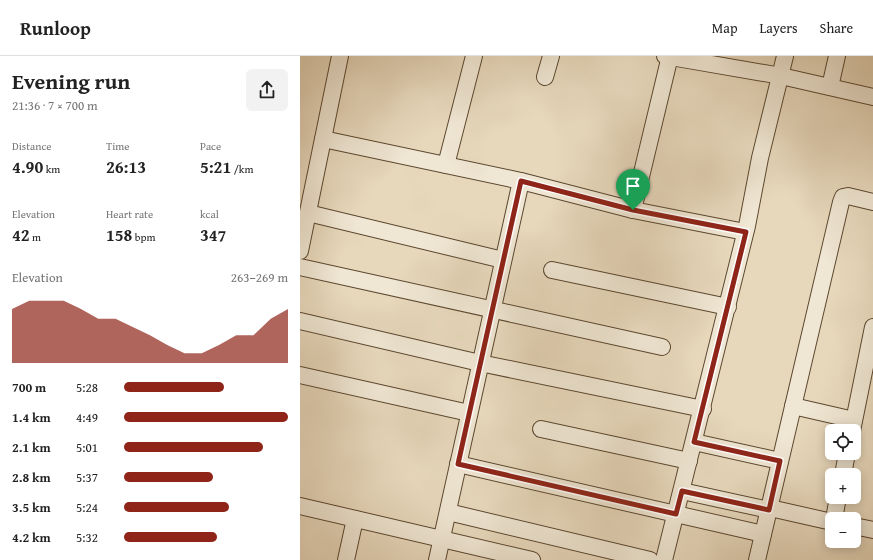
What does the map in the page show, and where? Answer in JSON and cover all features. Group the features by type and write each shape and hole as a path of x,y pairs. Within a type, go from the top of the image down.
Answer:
{"street":[{"path":"300,251 340,56"},
{"path":"446,165 474,56"},
{"path":"545,77 551,56"},
{"path":"664,560 728,307 746,232 760,158 785,56"},
{"path":"830,87 837,56"},
{"path":"633,210 668,57 781,76 873,97"},
{"path":"323,139 521,181 633,210 746,232"},
{"path":"437,560 521,181"},
{"path":"757,560 841,202 843,197 848,196 872,198"},
{"path":"308,213 503,260"},
{"path":"300,268 662,347"},
{"path":"552,270 728,307"},
{"path":"300,321 480,363 703,409"},
{"path":"853,424 873,327"},
{"path":"300,375 469,413"},
{"path":"793,406 847,424"},
{"path":"541,428 689,461"},
{"path":"694,442 780,461"},
{"path":"458,464 763,534"},
{"path":"682,491 825,521"},
{"path":"300,506 442,540 500,556 532,560"},
{"path":"448,512 650,560"},
{"path":"346,560 355,519"},
{"path":"861,527 873,530"}],"route":[{"path":"521,181 633,210 746,232 694,442 780,461 769,510 682,491 676,514 458,464 521,181"}]}
